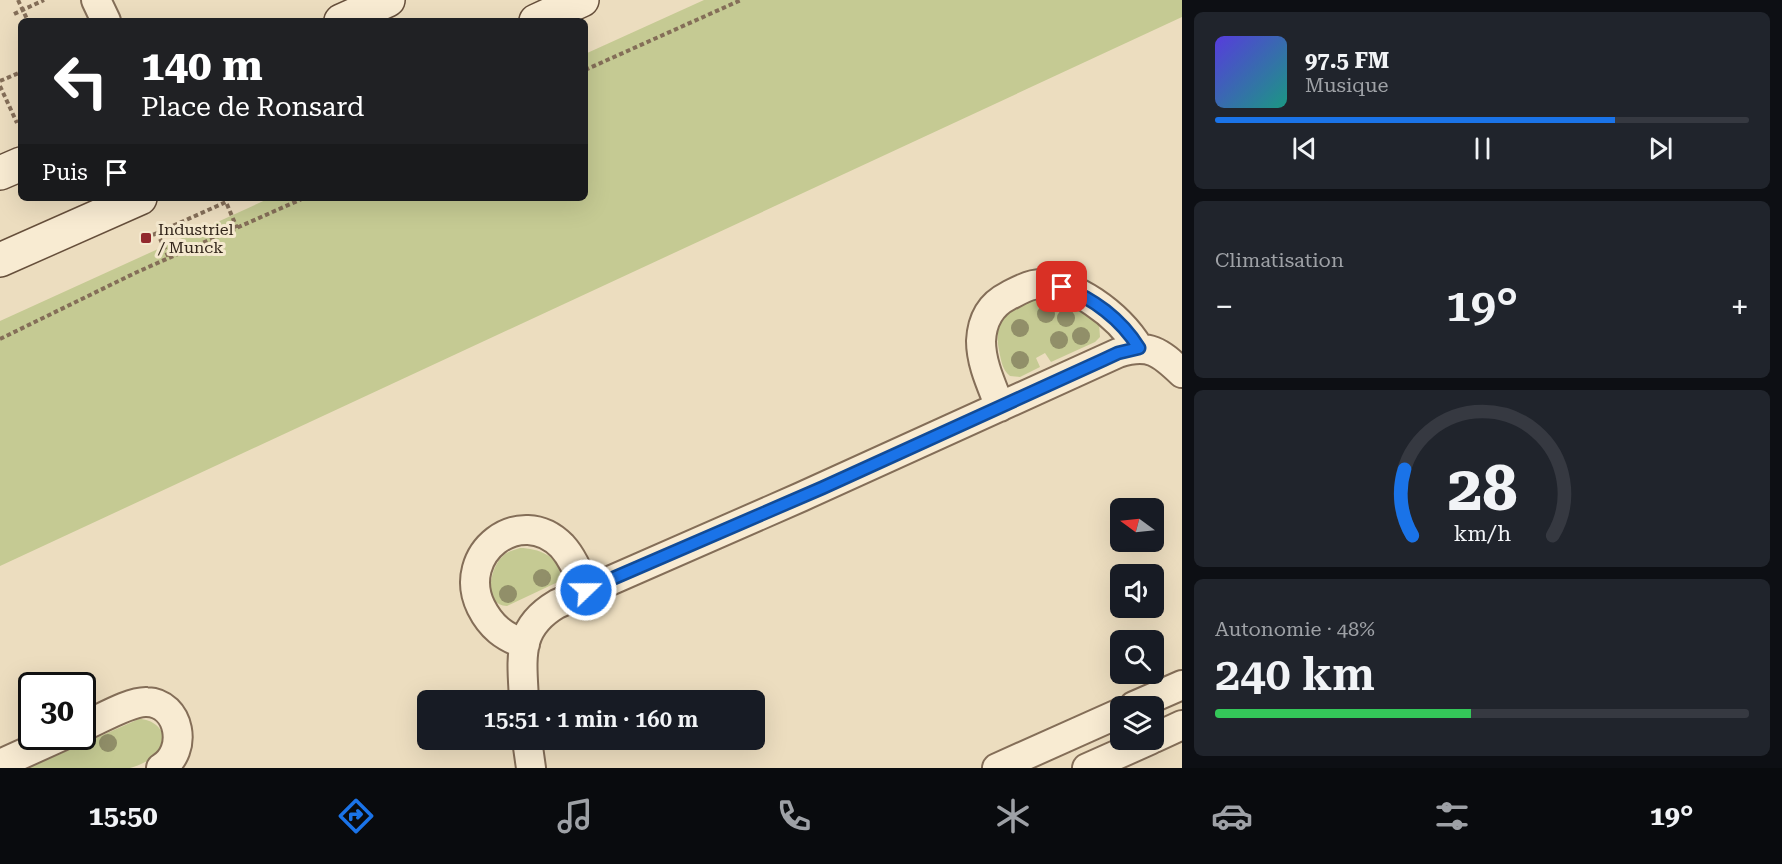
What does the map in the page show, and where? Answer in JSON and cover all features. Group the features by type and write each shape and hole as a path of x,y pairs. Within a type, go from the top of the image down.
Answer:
{"street":[{"path":"96,0 105,18"},
{"path":"348,18 388,0"},
{"path":"543,18 582,0"},
{"path":"0,173 18,165"},
{"path":"0,260 133,201"},
{"path":"1000,407 985,366 982,351 983,330 989,312 994,306 1023,289 1048,284 1077,292 1114,318 1139,348"},
{"path":"524,690 523,661 530,628 538,617 551,607 586,590 811,492 1118,353 1139,348 1157,353 1182,373"},
{"path":"525,644 495,629 487,620 477,599 474,581 478,563 494,541 511,532 520,531 529,531 555,540 568,554 586,590"},
{"path":"1157,696 1182,685"},
{"path":"96,721 141,702 161,706 176,725 179,739 171,761 161,768"},
{"path":"997,768 1110,717"},
{"path":"1164,733 1182,725"},
{"path":"0,764 31,750"},
{"path":"528,750 531,768"},
{"path":"1087,768 1127,750"}],"path":[{"path":"18,0 27,18"},
{"path":"14,14 44,0"},
{"path":"588,69 741,0"},
{"path":"0,81 18,73"},
{"path":"0,86 17,123"},
{"path":"0,339 169,258 297,201"},
{"path":"146,238 226,202 237,228"},
{"path":"158,232 169,258"}],"green space":[{"path":"704,0 1182,0 1182,17 0,566 0,321 263,201 588,201 588,53"},
{"path":"1054,298 1066,302 1096,320 1099,324 1100,337 1095,342 1051,362 1045,353 1036,358 1040,367 1020,377 1010,376 1001,361 999,350 999,326 1004,317 1011,310 1030,301"},
{"path":"520,548 542,552 554,560 560,573 560,581 507,606 499,604 491,593 495,568 505,554"},
{"path":"139,719 152,722 157,726 161,730 164,741 163,747 153,758 130,768 28,768 69,750 96,750 96,738"}],"place":[{"name":"Industriel / Munck","path":"146,238"}],"route":[{"path":"586,590 822,488 1118,353 1139,348 1126,330 1098,305 1077,292 1062,287"}]}
